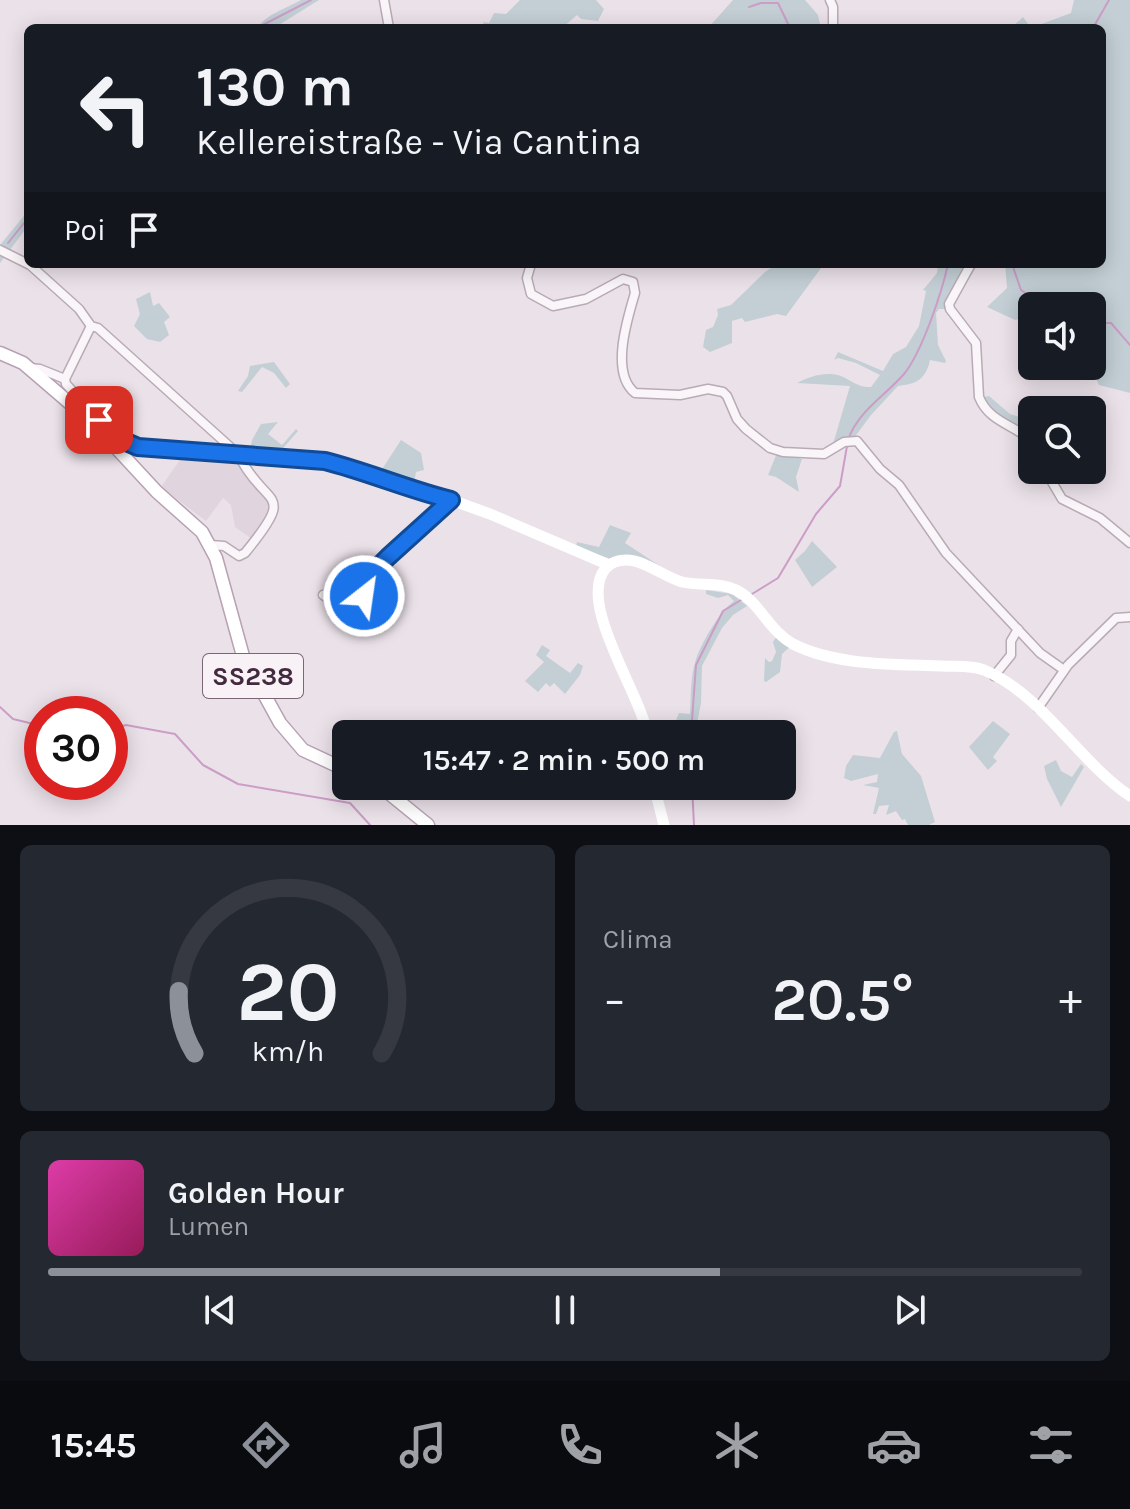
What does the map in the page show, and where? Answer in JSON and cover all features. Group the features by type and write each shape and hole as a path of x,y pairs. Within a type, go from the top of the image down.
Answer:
{"main road":[{"name":"SS238","path":"0,353 14,357 30,368 97,422 157,492 202,532 211,545 243,656 280,723 303,750 332,763"},
{"path":"397,800 428,825"}],"street":[{"path":"384,0 388,24"},
{"path":"830,0 833,24"},
{"path":"0,250 24,262"},
{"path":"33,268 79,309 91,326 98,328 238,454 246,469 271,497 274,512 268,525 243,555 239,556 216,544 211,545"},
{"path":"530,268 527,278 531,294 553,306 586,299 623,279 633,282 635,293 621,363 624,382 635,393 680,395 708,389 723,392 741,423 770,448 783,452 824,454 847,441 857,441 880,469 899,485 946,553 1040,653 1064,670"},
{"path":"969,268 949,304 950,309 976,343 979,397 986,412 1018,433"},
{"path":"91,326 65,379 66,384 97,422 124,441 138,447 325,461 352,468 409,490 451,500 579,552 607,568"},
{"path":"30,368 35,367 65,379"},
{"path":"1053,484 1062,499 1100,518 1130,543"},
{"path":"323,595 348,612 364,596 379,566 451,500"},
{"path":"643,720 640,707 619,668 600,608 598,580 607,568 629,560 684,582 736,590 784,638 820,653 878,662 983,670 1038,708 1095,768 1130,796"},
{"path":"1038,708 1064,670 1116,618 1130,617"},
{"path":"994,676 1011,655 1011,641 1018,629"},
{"path":"658,800 664,825"}],"shaded area":[{"path":"301,0 319,0 280,24 260,24"},
{"path":"520,0 596,0 604,9 598,21 581,19 577,15 567,24 483,24 489,23 494,13 506,14"},
{"path":"733,0 805,0 818,15 820,24 712,24"},
{"path":"1074,0 1130,0 1130,393 1099,385 1097,380 1106,380 1106,292 1018,292 1018,319 1015,320 987,307 1007,288 1005,268 1106,268 1106,24 1042,24 1071,13"},
{"path":"1023,17 1028,24 1015,24"},
{"path":"24,216 24,231 0,263 0,245"},
{"path":"771,268 821,268 786,316 777,314 745,322 742,318 732,321 732,343 710,352 703,347 706,330 713,327 717,309 731,305"},
{"path":"938,268 976,268 950,309 939,309 936,313 938,345 945,363 930,360 920,379 898,386 854,438 849,437 831,451 850,386 797,383 813,376 830,374 871,387 880,375 856,363 838,358 834,360 838,352 883,371 893,354 906,347 919,326 926,291 923,290"},
{"path":"150,292 153,306 159,303 170,317 164,322 169,335 160,342 147,339 134,326 140,314 136,299"},
{"path":"274,362 290,384 286,388 274,373 262,367 242,392 238,391 248,376 250,366"},
{"path":"989,396 1010,414 1018,417 1018,429 997,415 979,398"},
{"path":"278,422 268,434 282,445 296,429 298,431 279,453 250,450 261,424"},
{"path":"401,440 421,453 424,470 416,472 413,488 379,474"},
{"path":"777,453 802,459 796,477 799,492 768,475"},
{"path":"170,456 224,458 237,465 267,498 270,507 265,516 268,519 252,539 235,527 231,505 223,498 206,521 161,487 180,460"},
{"path":"610,525 631,533 625,543 663,568 611,559 576,547 577,542 599,547"},
{"path":"812,541 837,567 812,587 795,560"},
{"path":"706,590 732,594 747,606 733,615 722,628 702,666 698,720 676,720 679,713 690,714 692,675 701,647 717,620 734,601 728,595 718,598 706,594"},
{"path":"779,633 793,644 782,654 780,672 766,682 765,658 772,661 776,652 773,642"},
{"path":"542,645 550,650 546,656 570,673 578,663 583,666 565,694 554,683 550,687 546,683 538,692 525,681 544,662 536,655"},
{"path":"993,721 1010,734 993,757 997,761 988,770 969,747"},
{"path":"897,731 902,754 921,776 935,822 929,825 908,825 896,811 886,815 889,805 879,806 873,814 879,788 863,785 877,782 878,774 851,781 844,778 846,766 853,755 880,758"},
{"path":"1056,760 1061,771 1072,777 1081,764 1084,767 1061,807 1044,766"}],"waterway":[{"path":"265,24 311,0"},
{"path":"1095,24 1109,0"},
{"path":"749,7 778,3 788,24"},
{"path":"8,243 24,223"},
{"path":"848,440 865,412 911,364 930,321 947,268"},
{"path":"1013,268 1024,292"},
{"path":"1106,323 1111,323 1130,345"},
{"path":"752,594 778,578 816,514 840,486 847,446"},
{"path":"692,720 696,665 723,611 741,600"},
{"path":"0,707 13,719 24,722"},
{"path":"128,725 175,734 203,765 238,784 350,803 370,825"},
{"path":"693,800 694,825"}],"route":[{"path":"99,420 124,441 138,447 325,461 409,490 451,500 379,566 364,596"}]}
